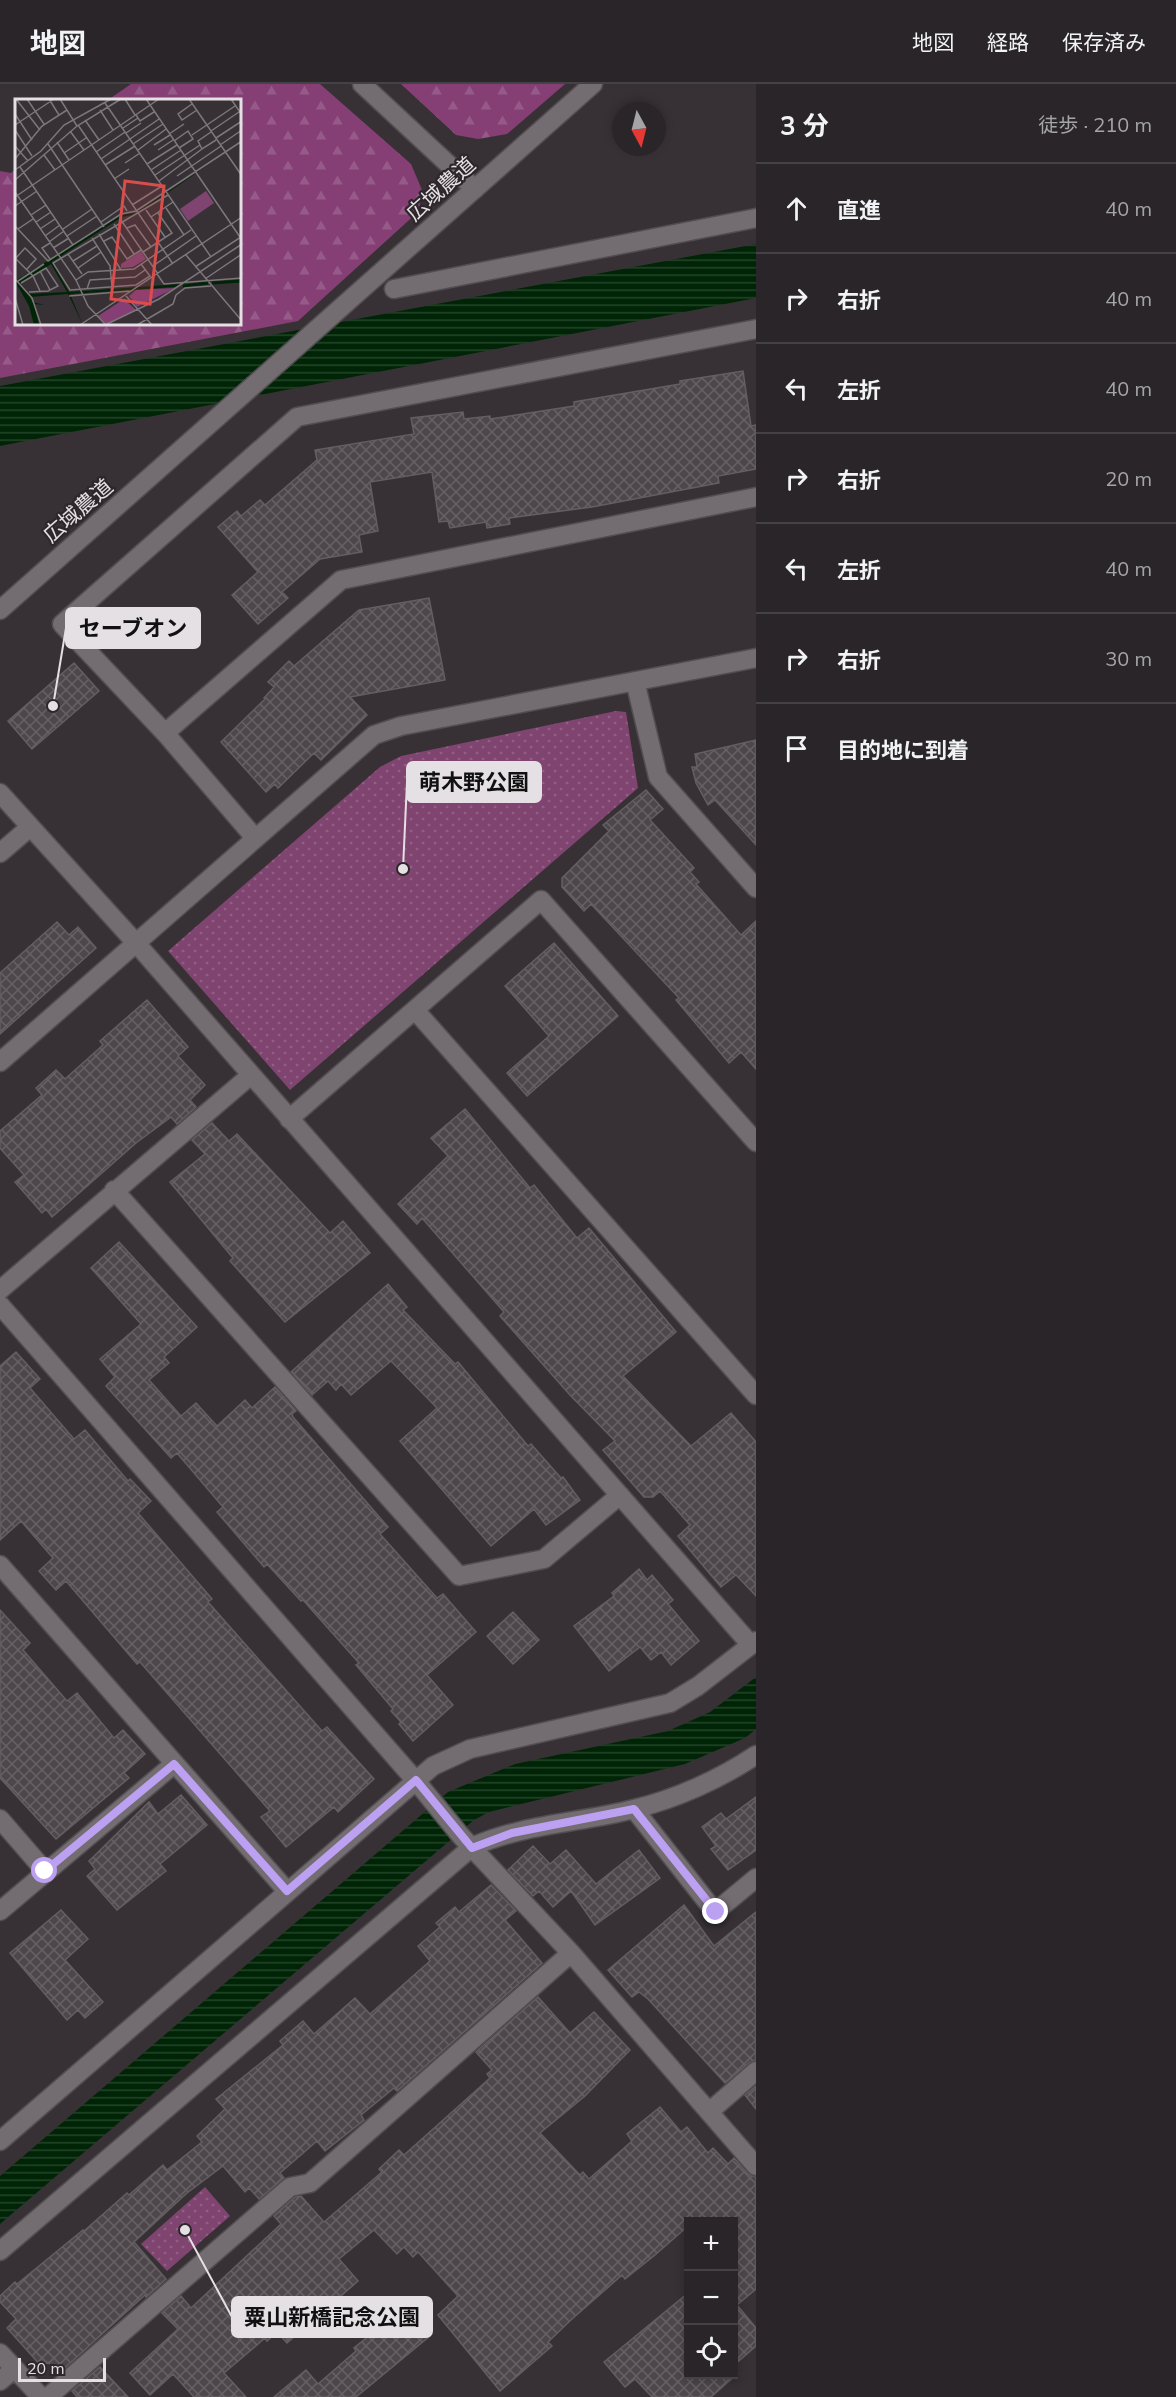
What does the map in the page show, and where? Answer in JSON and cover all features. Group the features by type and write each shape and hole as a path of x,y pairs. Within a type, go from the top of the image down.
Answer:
{"street":[{"path":"362,84 475,189"},
{"name":"広域農道","path":"0,610 593,84"},
{"path":"394,289 756,218"},
{"path":"255,838 165,733 62,624 297,417 756,329"},
{"path":"165,733 341,580 756,497"},
{"path":"0,1062 374,735 401,726 756,658"},
{"path":"635,681 658,777 756,888"},
{"path":"0,793 29,828 136,943 620,1495 754,1643 698,1686 670,1703 470,1749 433,1766 0,2141"},
{"path":"0,853 29,828"},
{"path":"289,1119 541,900 756,1142"},
{"path":"415,1010 756,1395"},
{"path":"0,1290 251,1075"},
{"path":"114,1190 459,1575 544,1559 620,1495"},
{"path":"0,1305 416,1780 467,1842 571,1953 756,2166"},
{"path":"0,1565 287,1891"},
{"path":"0,2251 467,1842 634,1809 678,1795 737,1768 756,1755"},
{"path":"0,1911 174,1764"},
{"path":"634,1809 716,1912 756,1878"},
{"path":"0,1819 45,1871"},
{"path":"48,2397 290,2187 310,2183 571,1953"},
{"path":"708,2112 756,2071"},
{"path":"0,2353 7,2375 41,2397"}],"shaded area":[{"path":"756,244 756,298 0,446 0,386"},
{"path":"616,711 626,712 638,788 290,1090 168,951 380,767 401,756"},
{"path":"756,1677 756,1729 745,1738 685,1764 489,1812 474,1820 0,2224 0,2176 448,1792 515,1764 668,1731 710,1712"},
{"path":"205,2187 230,2216 167,2271 141,2244"}],"green space":[{"path":"131,84 320,84 411,164 422,190 419,211 298,321 0,378 0,171 11,173 15,169 15,326 242,326 242,99 109,99"},
{"path":"401,84 565,84 507,134 478,139 456,135"}],"building":[{"path":"743,371 751,426 756,425 756,469 718,476 719,483 592,507 509,518 510,524 487,528 486,522 450,528 448,521 439,522 432,472 370,482 378,531 359,535 362,552 320,559 282,592 288,598 258,624 232,595 258,572 218,527 237,511 241,516 260,500 265,505 317,460 315,450 414,434 411,418 463,412 464,419 490,416 490,419 574,406 574,402"},
{"path":"429,598 445,680 350,697 367,715 321,760 314,753 278,788 275,784 266,792 221,742 265,699 274,687 268,682 289,661 294,666 359,610"},
{"path":"74,663 99,691 32,749 8,721"},
{"path":"756,740 756,845 715,800 708,805 696,783 692,767 697,767 695,754"},
{"path":"646,790 663,809 650,820 694,868 690,872 699,882 696,884 741,935 756,921 756,1069 741,1052 729,1063 676,1000 679,998 591,904 584,911 562,887 562,878 609,831 603,825"},
{"path":"57,922 69,935 78,927 96,948 0,1034 0,973"},
{"path":"554,943 618,1016 527,1096 507,1073 549,1036 505,986"},
{"path":"147,1000 188,1047 178,1056 205,1085 190,1100 196,1107 177,1124 171,1117 136,1143 52,1217 46,1209 42,1213 15,1182 24,1175 0,1148 0,1131 42,1095 36,1088 56,1070 65,1079 103,1045 100,1041"},
{"path":"465,1109 530,1188 534,1185 577,1238 589,1228 676,1332 623,1376 691,1446 731,1413 756,1442 756,1596 736,1575 721,1587 678,1536 690,1525 660,1491 653,1497 644,1497 603,1450 615,1441 570,1395 500,1316 504,1312 422,1218 417,1224 398,1204 448,1156 431,1138"},
{"path":"212,1123 229,1141 237,1134 330,1233 343,1221 370,1253 285,1322 230,1261 233,1258 170,1182 205,1154 192,1140"},
{"path":"119,1242 197,1327 164,1357 169,1363 149,1380 181,1416 196,1403 217,1426 245,1400 252,1408 275,1387 296,1411 292,1414 293,1417 388,1527 380,1534 437,1598 443,1594 476,1632 427,1675 453,1705 413,1741 399,1724 401,1722 391,1711 393,1709 356,1665 359,1663 303,1600 301,1601 267,1564 264,1567 217,1512 223,1507 177,1453 171,1458 106,1386 115,1377 100,1359 141,1324 91,1268"},
{"path":"388,1284 407,1307 403,1310 455,1364 458,1362 528,1446 531,1444 561,1478 563,1477 580,1500 546,1525 534,1509 491,1546 400,1441 437,1408 391,1361 351,1395 341,1384 336,1390 328,1381 312,1395 291,1372"},
{"path":"16,1352 40,1379 30,1388 74,1439 85,1430 128,1481 130,1479 151,1501 138,1513 212,1599 208,1602 322,1731 327,1727 374,1779 338,1812 334,1807 286,1847 261,1817 270,1811 140,1662 137,1664 66,1581 56,1590 39,1571 53,1558 21,1521 0,1540 0,1366"},
{"path":"639,1569 647,1580 652,1575 673,1600 668,1604 699,1641 671,1665 661,1652 651,1660 640,1647 609,1671 574,1626 614,1596 612,1593"},
{"path":"0,1610 30,1643 23,1650 67,1701 77,1693 114,1738 123,1730 145,1754 124,1773 129,1778 56,1839 0,1778"},
{"path":"513,1612 539,1640 513,1664 487,1636"},
{"path":"181,1795 207,1825 160,1864 166,1871 117,1910 87,1876 95,1869 89,1861 149,1802 158,1814"},
{"path":"756,1797 756,1850 728,1870 711,1849 716,1846 702,1827 721,1813 726,1819"},
{"path":"533,1846 550,1864 566,1850 596,1884 639,1850 660,1878 595,1925 571,1891 553,1907 539,1891 533,1896 508,1870"},
{"path":"491,1885 516,1911 505,1920 542,1963 397,2091 394,2088 361,2115 364,2120 325,2151 317,2141 280,2173 284,2178 259,2199 249,2188 245,2192 223,2166 187,2193 134,2242 166,2279 146,2297 145,2295 58,2374 48,2362 42,2367 7,2328 16,2319 0,2302 0,2296 15,2282 17,2284 84,2231 127,2193 129,2195 163,2165 167,2170 202,2142 197,2136 225,2109 216,2099 283,2045 280,2041 303,2021 314,2034 355,1998 370,2014 430,1961 418,1946 440,1927 436,1923 455,1907 459,1912"},
{"path":"684,1905 714,1946 756,1912 756,2060 725,2083 648,1999 639,1992 632,1997 608,1970"},
{"path":"61,1910 88,1939 65,1960 103,2002 85,2018 78,2010 67,2020 10,1953"},
{"path":"538,1997 570,2033 594,2012 630,2050 585,2096 540,2133 580,2175 583,2172 589,2179 632,2141 627,2134 660,2107 681,2132 687,2127 708,2153 713,2148 728,2164 734,2158 748,2174 756,2177 756,2289 738,2304 738,2217 684,2217 684,2230 625,2279 622,2275 548,2342 552,2346 500,2391 438,2315 458,2296 418,2252 413,2257 404,2247 397,2254 374,2230 339,2259 358,2281 287,2343 277,2332 267,2341 265,2338 224,2373 246,2397 194,2397 173,2374 150,2395 130,2373 178,2329 162,2313 181,2296 191,2308 281,2224 274,2216 295,2197 301,2196 324,2222 382,2172 379,2169 399,2150 404,2155 490,2078 487,2074 492,2070 476,2052"},
{"path":"756,2086 756,2109 745,2095"},
{"path":"684,2296 684,2379 731,2379 711,2397 652,2397 635,2379 625,2387 604,2362"},
{"path":"738,2306 756,2328 756,2346 738,2362"},
{"path":"411,2312 430,2336 356,2397 274,2397 306,2370 318,2384 356,2351 354,2348 381,2326 386,2333"},
{"path":"100,2367 128,2397 77,2397 72,2391"}],"place":[{"name":"セーブオン","path":"53,706"},
{"name":"萌木野公園","path":"403,869"},
{"name":"粟山新橋記念公園","path":"185,2230"}],"route":[{"path":"45,1871 174,1764 287,1891 416,1780 472,1848 492,1838 512,1833 634,1809 716,1912"}]}
